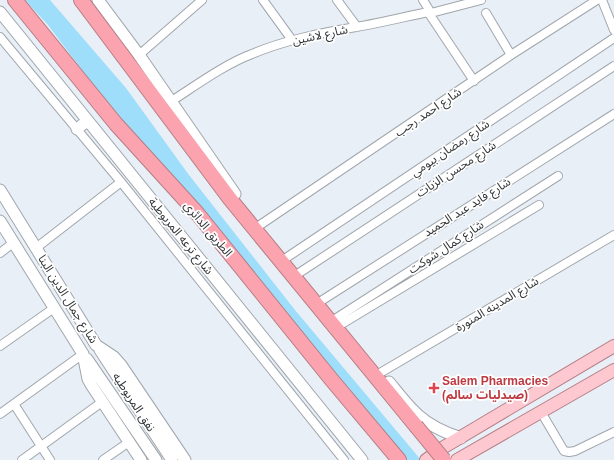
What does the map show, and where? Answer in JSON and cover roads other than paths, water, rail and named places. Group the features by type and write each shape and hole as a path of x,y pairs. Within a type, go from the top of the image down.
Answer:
{"highway":[{"name":"الطريق الدائري","path":"15,0 116,124 197,214 399,460"},
{"path":"81,0 230,200 444,454"}],"main road":[{"path":"98,0 139,55 233,192 380,373 421,417 442,430 461,438"},
{"name":"شارع ترعه المريوطية","path":"0,12 362,460"},
{"path":"77,129 87,121"},
{"name":"شارع جمال الدين البنا","path":"0,190 96,345 114,357 121,365 186,460"},
{"name":"شارع جمال الدين البنا","path":"0,221 83,354 88,379 92,386 141,460"},
{"name":"نفق المريوطيه","path":"96,345 172,460"},
{"path":"426,460 444,454 461,438 614,346"},
{"name":"نفق المريوطيه","path":"83,354 156,460"},
{"path":"464,458 614,370"}],"street":[{"path":"139,55 202,0"},
{"path":"263,0 292,40"},
{"path":"337,0 357,27"},
{"path":"423,0 429,12 474,81"},
{"name":"شارع لاشين","path":"170,102 234,63 252,54 292,40 481,0"},
{"name":"شارع احمد رجب","path":"260,226 511,55 597,0"},
{"path":"602,0 614,30"},
{"path":"486,13 511,55"},
{"path":"0,37 121,182 344,460"},
{"name":"شارع رمضان بيومي","path":"286,258 614,38"},
{"name":"شارع محسن الزيات","path":"299,273 614,66"},
{"name":"شارع فايد عبد الحميد","path":"321,301 614,114"},
{"name":"شارع كمال شوكت","path":"338,322 558,176"},
{"path":"36,248 121,182"},
{"path":"338,322 539,205"},
{"name":"شارع المدينه المنورة","path":"380,373 614,234"},
{"path":"0,253 13,243"},
{"path":"0,346 54,308"},
{"path":"0,414 83,354"},
{"path":"22,460 102,402"},
{"path":"14,404 50,460"},
{"path":"541,412 564,451 575,451 614,432"},
{"path":"103,460 129,442"}],"water":[{"path":"25,0 50,0 126,88 189,175 295,310 421,460 401,460 178,197 48,25"}],"place":[{"name":"Salem Pharmacies (صيدليات سالم)","path":"434,388"}]}
